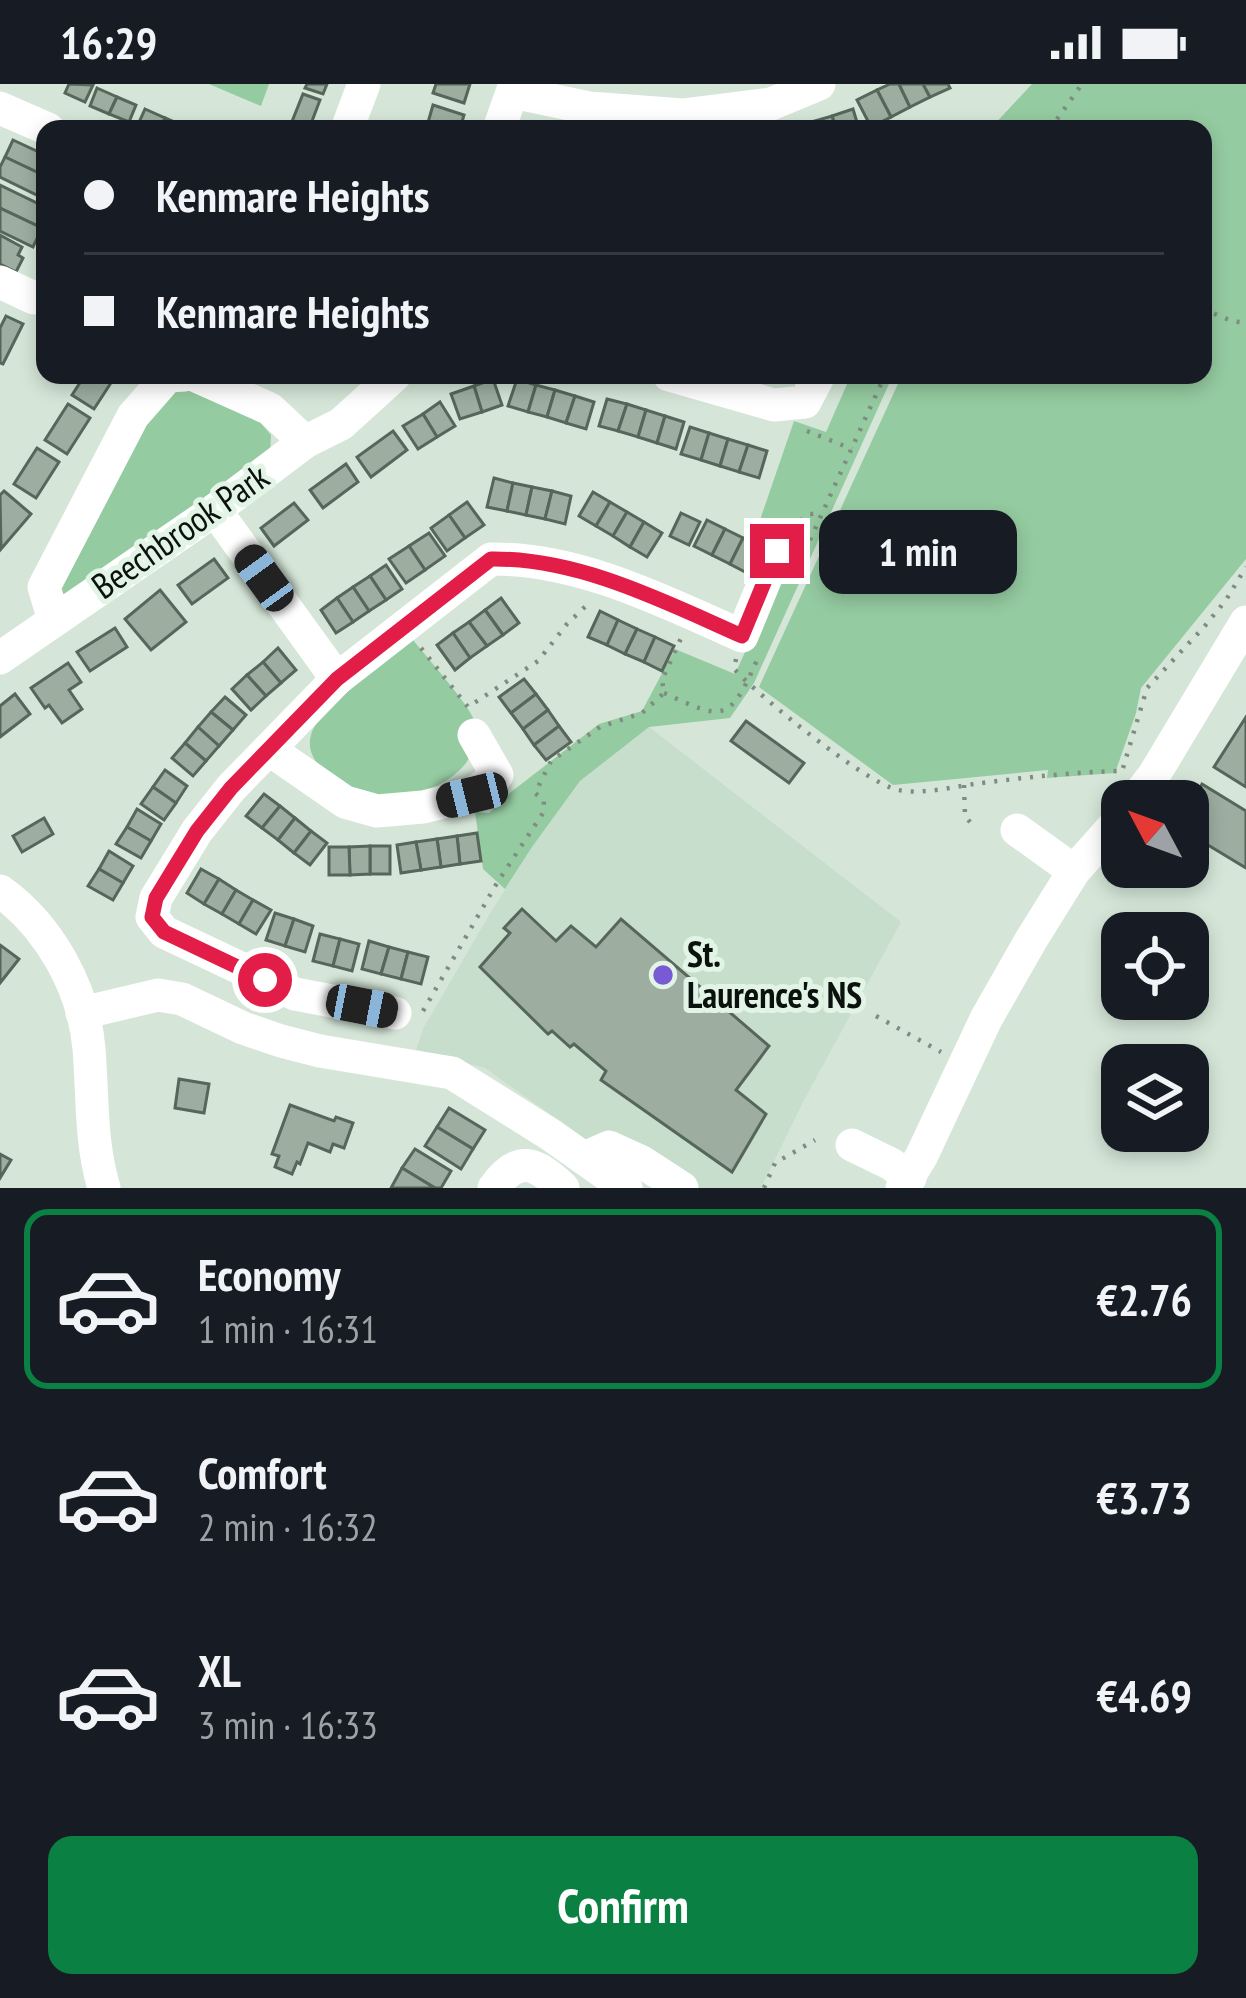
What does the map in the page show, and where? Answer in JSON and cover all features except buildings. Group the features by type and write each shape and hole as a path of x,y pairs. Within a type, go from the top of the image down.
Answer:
{"street":[{"path":"350,120 364,84"},
{"path":"502,120 514,88 589,108 683,115 771,104 819,84"},
{"path":"0,108 36,123"},
{"path":"0,282 34,298"},
{"name":"Beechbrook Park","path":"54,620 44,586 133,416 161,384"},
{"name":"Beechbrook Park","path":"214,384 270,410 305,442"},
{"name":"Beechbrook Park","path":"0,658 305,442 341,424 385,384"},
{"path":"700,384 774,405 805,402 814,384"},
{"path":"215,510 337,679"},
{"path":"406,1016 295,994 164,932 152,917 156,898 197,831 231,788 337,679 491,559 518,559 600,578 742,636 784,540"},
{"path":"1142,780 1154,775 1246,622"},
{"path":"270,750 345,802 377,812 472,795 497,775 474,735"},
{"path":"1017,830 1081,864"},
{"path":"852,1144 890,1163 906,1183 986,1019 1081,864 1101,841"},
{"path":"0,890 22,907 46,938 62,963 82,1013 89,1044 91,1126 104,1188"},
{"path":"82,1013 158,995 182,998 281,1041 452,1072 574,1180"},
{"path":"574,1180 608,1147 682,1188"},
{"path":"494,1188 516,1165 626,1188"}],"path":[{"path":"1057,120 1082,84"},
{"path":"1212,313 1246,322"},
{"path":"784,540 809,514 822,514"},
{"path":"404,626 467,707 538,661 587,605 600,578"},
{"path":"406,1016 543,813 544,801 535,793 551,761 600,727 642,713 664,693 662,680 692,614"},
{"path":"742,636 734,668 755,692 873,779 898,790 1070,772 1103,780"},
{"path":"964,785 964,816 975,828"},
{"path":"876,1016 941,1052"},
{"path":"764,1188 775,1163 815,1140"}],"shaded area":[{"name":"St. Laurence's NS","path":"649,727 901,922 761,1188 654,1188 485,1068 416,1050 423,1029 532,847 580,781"}],"green space":[{"path":"209,84 269,84 261,106"},
{"path":"1032,84 1246,84 1246,559 1141,688 1115,773 1047,778 1048,770 893,785 759,687 898,384 1212,384 1212,120 998,120"},
{"path":"847,384 889,384 754,683 730,718 649,727 580,781 505,889 483,869 475,812 489,813 599,724 642,711 675,649 735,674 793,547 770,539 761,517 794,421 826,432"},
{"path":"176,385 259,421 271,435 270,455 70,595 58,593 125,458"},
{"path":"413,640 471,713 476,732 471,754 451,777 424,791 381,795 351,787 314,759 312,732 342,696"}],"place":[{"name":"St. Laurence's NS","path":"663,975"}],"route":[{"path":"265,980 164,932 152,917 156,898 197,831 231,788 337,679 491,559 518,559 578,571 742,636 777,551"}]}
